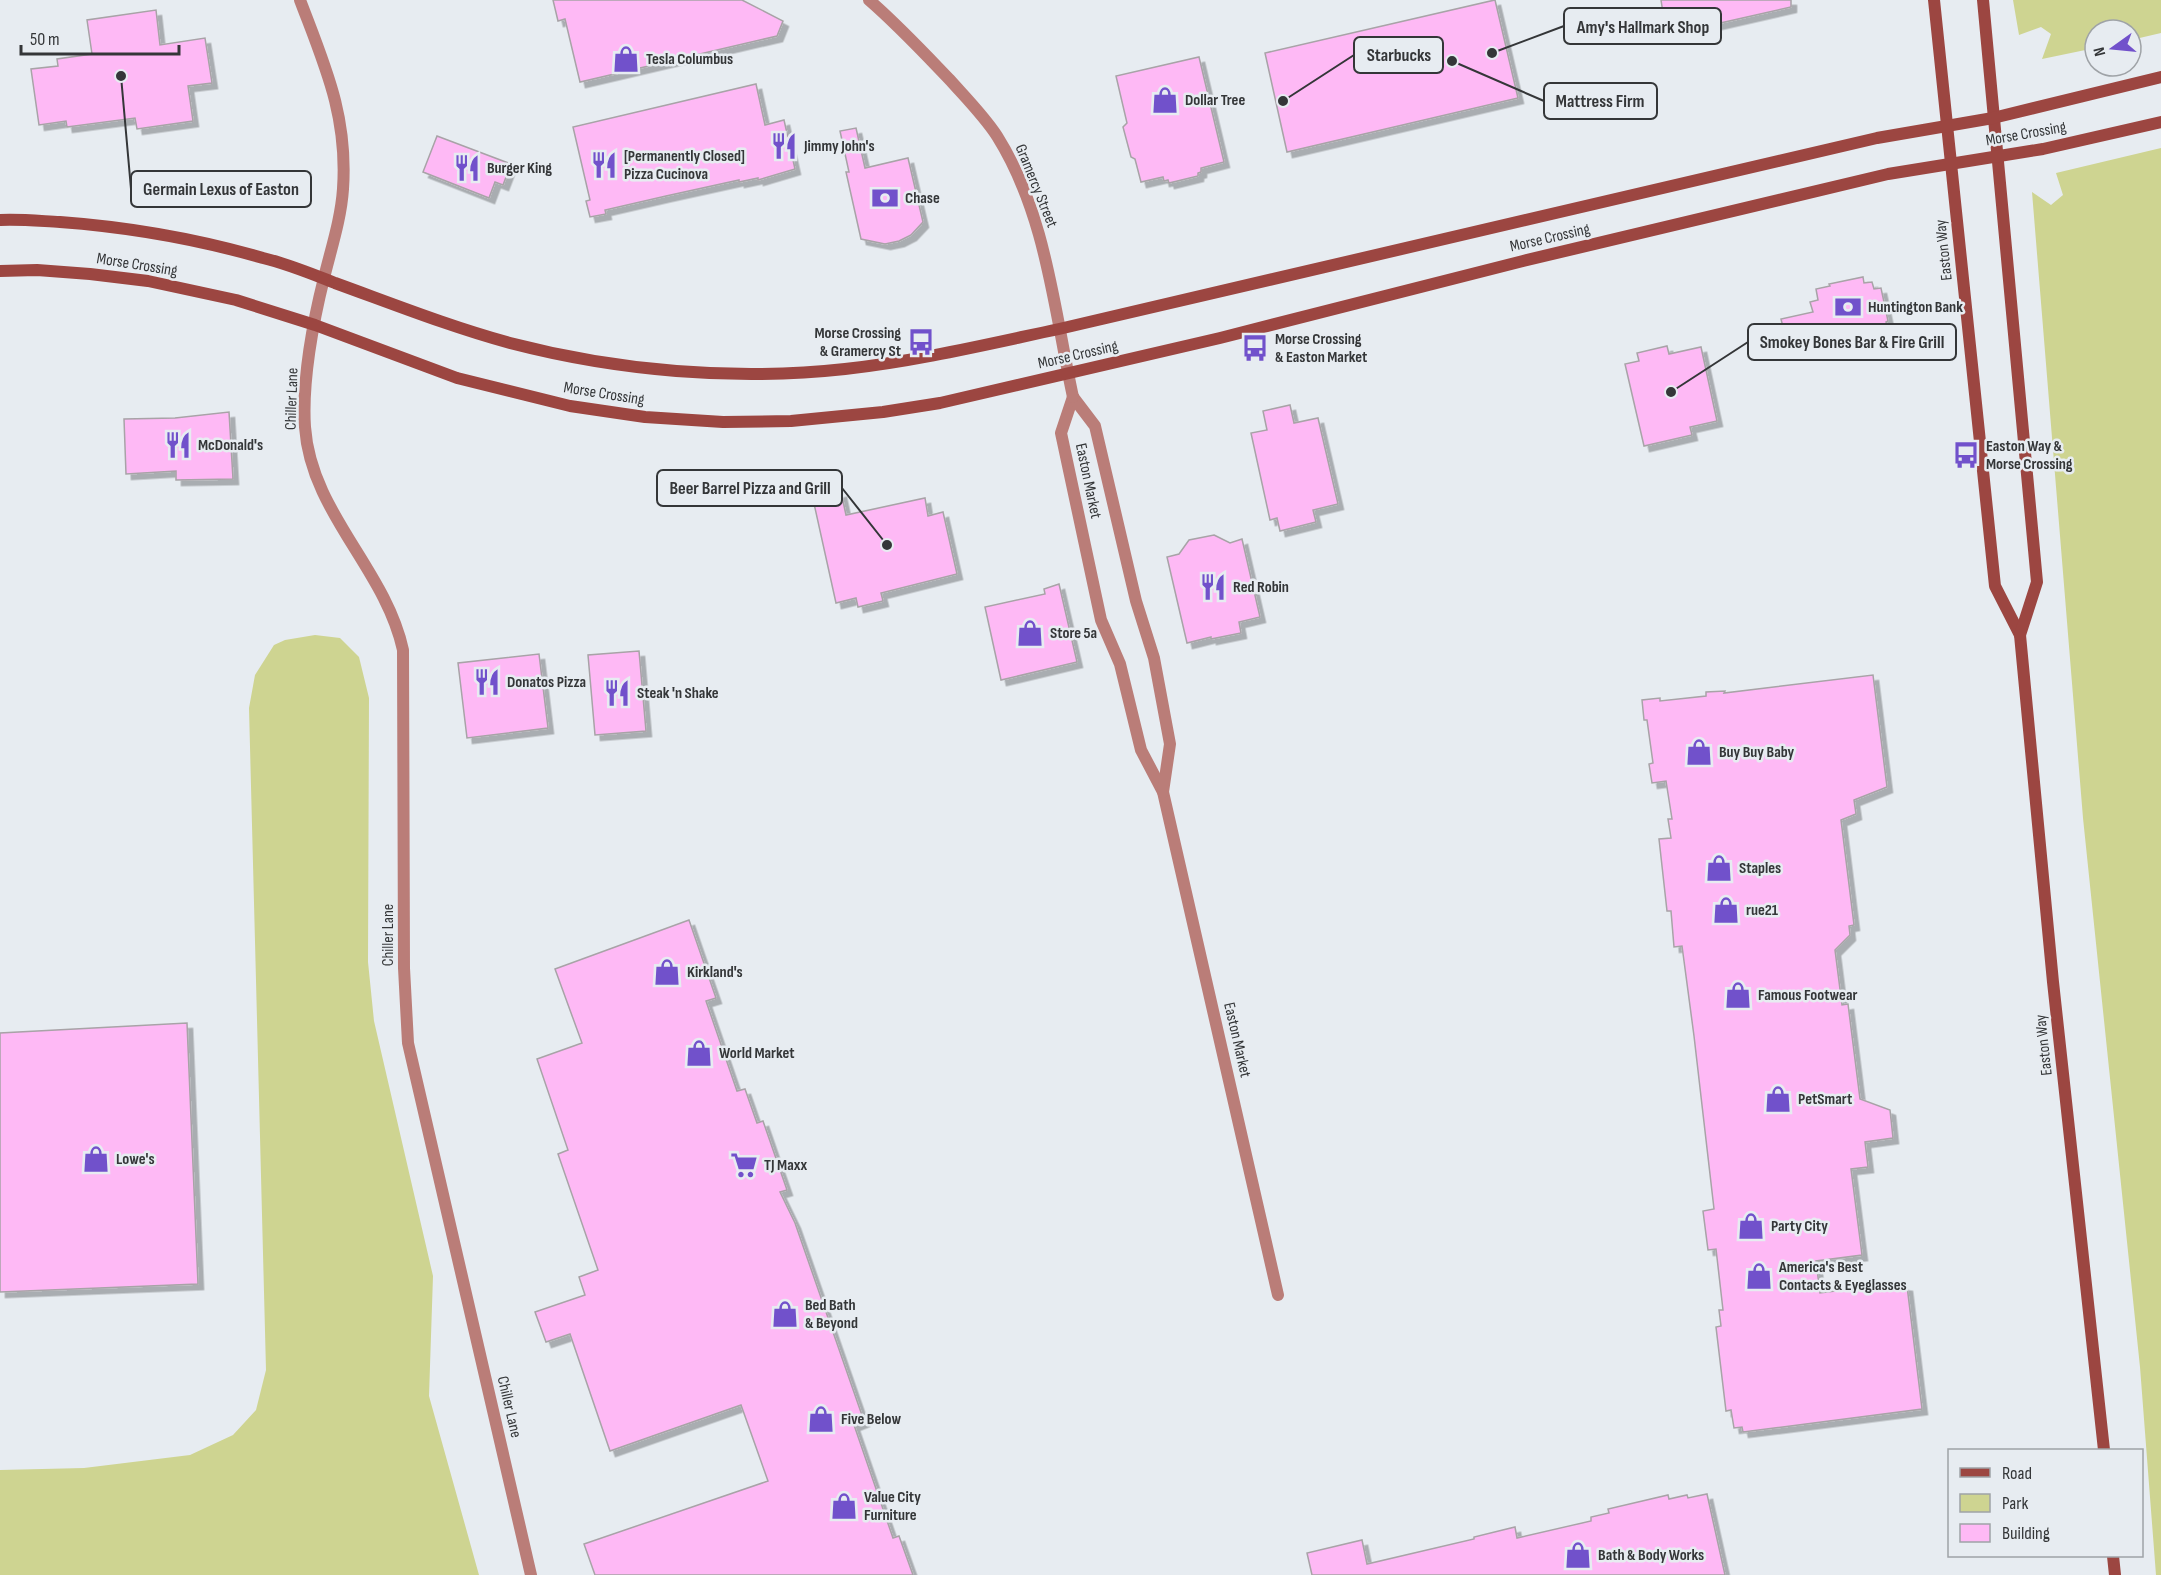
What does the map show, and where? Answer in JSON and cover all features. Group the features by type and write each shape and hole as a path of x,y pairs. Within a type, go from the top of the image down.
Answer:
{"main road":[{"name":"Easton Way","path":"1934,0 1995,586 2020,635 2055,993 2104,1449"},
{"name":"Easton Way","path":"1983,0 2037,582 2020,635"},
{"name":"Morse Crossing","path":"0,220 85,224 139,231 264,258 438,321 541,350 621,364 699,372 770,373 844,369 935,355 1059,329 1877,138 1993,118 2161,77"},
{"name":"Morse Crossing","path":"0,271 37,270 90,274 148,282 236,300 315,325 419,365 485,386 570,406 645,417 741,422 791,421 851,416 940,403 1220,338 1523,261 1887,174 2043,149 2161,122"},
{"path":"2114,1557 2115,1575"}],"street":[{"name":"Chiller Lane","path":"300,0 332,84 342,141 343,191 318,304 307,381 305,426 318,481 327,502 392,613 403,650 404,968 408,1043 531,1575"},
{"name":"Gramercy Street","path":"869,0 927,55 974,106 996,136 1015,170 1029,205 1049,274 1073,397"},
{"name":"Easton Market","path":"1073,397 1095,426 1136,601 1154,658 1170,744 1163,792"},
{"name":"Easton Market","path":"1073,397 1061,433 1101,620 1120,664 1141,750 1163,792 1278,1295"}],"green space":[{"path":"2013,0 2161,0 2161,33 2143,37 2143,18 2083,18 2083,50 2042,59 2051,34 2041,27 2019,35"},
{"path":"2161,148 2161,1575 2156,1575 2140,1367 2083,818 2032,192 2051,205 2063,195 2056,173"},
{"path":"315,635 340,638 359,657 369,698 368,962 374,1021 433,1276 429,1396 479,1575 0,1575 0,1470 84,1468 190,1455 233,1435 256,1410 266,1370 249,708 255,675 274,645 285,640"}],"building":[{"name":"Tesla Columbus","path":"553,0 742,0 783,21 777,36 580,82 565,19 558,21"},
{"path":"1495,0 1518,98 1287,152 1265,53"},
{"path":"1661,0 1791,0 1791,7 1707,26 1703,10 1664,19"},
{"path":"156,10 160,45 205,38 212,83 188,86 193,121 137,129 135,118 67,127 66,121 39,125 31,69 58,66 57,59 92,54 87,20"},
{"name":"Dollar Tree","path":"1199,57 1224,162 1201,168 1198,176 1169,183 1168,180 1164,181 1163,177 1141,182 1123,127 1127,123 1116,76"},
{"path":"756,84 765,125 784,120 795,169 758,180 758,178 739,182 739,180 605,210 606,214 590,217 586,201 590,200 573,127"},
{"name":"Chase","path":"856,128 865,168 908,158 923,222 911,235 899,241 885,244 861,239 846,172 849,172 840,131"},
{"name":"Burger King","path":"437,136 511,164 503,185 495,182 489,198 423,172"},
{"name":"Huntington Bank","path":"1863,277 1864,283 1872,282 1874,289 1881,288 1888,321 1886,322 1888,332 1883,333 1884,336 1853,343 1853,339 1847,341 1845,331 1819,337 1816,328 1785,335 1781,319 1813,312 1810,302 1818,300 1816,289"},
{"path":"1667,346 1669,354 1701,347 1717,421 1690,427 1692,435 1644,446 1625,364 1639,361 1637,353"},
{"path":"1290,405 1294,423 1318,418 1338,504 1313,510 1316,522 1280,531 1277,518 1270,520 1251,433 1267,430 1263,411"},
{"name":"McDonald's","path":"229,412 233,479 176,480 176,471 126,474 124,419 175,418"},
{"path":"841,492 846,515 925,498 928,516 943,512 957,574 881,593 883,601 858,607 856,598 836,603 813,499"},
{"name":"Red Robin","path":"1214,535 1230,543 1242,539 1260,617 1239,622 1241,633 1187,643 1167,557 1179,554 1189,540"},
{"name":"Store 5a","path":"1059,584 1077,662 1001,680 985,607 1045,594 1044,589"},
{"name":"Steak 'n Shake","path":"639,651 646,731 595,735 588,655"},
{"path":"539,654 548,728 467,738 458,663"},
{"path":"1873,675 1887,787 1854,800 1856,814 1841,820 1854,925 1849,926 1850,935 1835,950 1842,1005 1848,1004 1860,1099 1890,1110 1893,1138 1865,1142 1868,1167 1851,1169 1862,1255 1816,1261 1820,1293 1891,1284 1907,1286 1922,1409 1743,1432 1742,1427 1734,1428 1731,1410 1726,1411 1716,1327 1721,1326 1719,1310 1723,1310 1716,1249 1708,1250 1703,1211 1714,1209 1694,1036 1682,946 1674,947 1671,911 1667,911 1659,839 1671,838 1668,819 1672,819 1666,781 1652,783 1649,764 1653,763 1642,700 1660,698 1660,701 1706,696 1706,692 1725,691 1724,693"},
{"path":"689,920 716,998 706,1001 737,1091 745,1089 757,1123 763,1121 787,1190 780,1192 795,1223 864,1421 854,1425 893,1538 899,1536 913,1575 595,1575 584,1544 768,1481 741,1405 610,1451 570,1334 546,1342 535,1312 585,1295 579,1277 598,1270 558,1154 568,1150 537,1059 582,1043 555,969"},
{"name":"Lowe's","path":"187,1023 198,1284 0,1292 0,1033"},
{"path":"1707,1494 1725,1575 1312,1575 1307,1553 1362,1540 1367,1564 1515,1527 1517,1538 1591,1521 1591,1517 1609,1513 1608,1509 1668,1495 1669,1499"}],"place":[{"name":"Amy's Hallmark Shop","path":"1492,53"},
{"name":"Tesla Columbus","path":"626,59"},
{"name":"Mattress Firm","path":"1452,61"},
{"name":"Germain Lexus of Easton","path":"121,76"},
{"name":"Dollar Tree","path":"1165,100"},
{"name":"Starbucks","path":"1283,101"},
{"name":"Jimmy John's","path":"784,146"},
{"name":"[Permanently Closed] Pizza Cucinova","path":"604,165"},
{"name":"Burger King","path":"467,168"},
{"name":"Chase","path":"885,198"},
{"name":"Huntington Bank","path":"1848,307"},
{"name":"Morse Crossing & Gramercy St","path":"921,342"},
{"name":"Morse Crossing & Easton Market","path":"1255,348"},
{"name":"Smokey Bones Bar & Fire Grill","path":"1671,392"},
{"name":"McDonald's","path":"178,445"},
{"name":"Easton Way & Morse Crossing","path":"1966,455"},
{"name":"Beer Barrel Pizza and Grill","path":"887,545"},
{"name":"Red Robin","path":"1213,587"},
{"name":"Store 5a","path":"1030,633"},
{"name":"Donatos Pizza","path":"487,682"},
{"name":"Steak 'n Shake","path":"617,693"},
{"name":"Buy Buy Baby","path":"1699,752"},
{"name":"Staples","path":"1719,868"},
{"name":"rue21","path":"1726,910"},
{"name":"Kirkland's","path":"667,972"},
{"name":"Famous Footwear","path":"1738,995"},
{"name":"World Market","path":"699,1053"},
{"name":"PetSmart","path":"1778,1099"},
{"name":"Lowe's","path":"96,1159"},
{"name":"TJ Maxx","path":"744,1165"},
{"name":"Party City","path":"1751,1226"},
{"name":"America's Best Contacts & Eyeglasses","path":"1759,1276"},
{"name":"Bed Bath & Beyond","path":"785,1314"},
{"name":"Five Below","path":"821,1419"},
{"name":"Value City Furniture","path":"844,1506"},
{"name":"Bath & Body Works","path":"1578,1555"}]}
